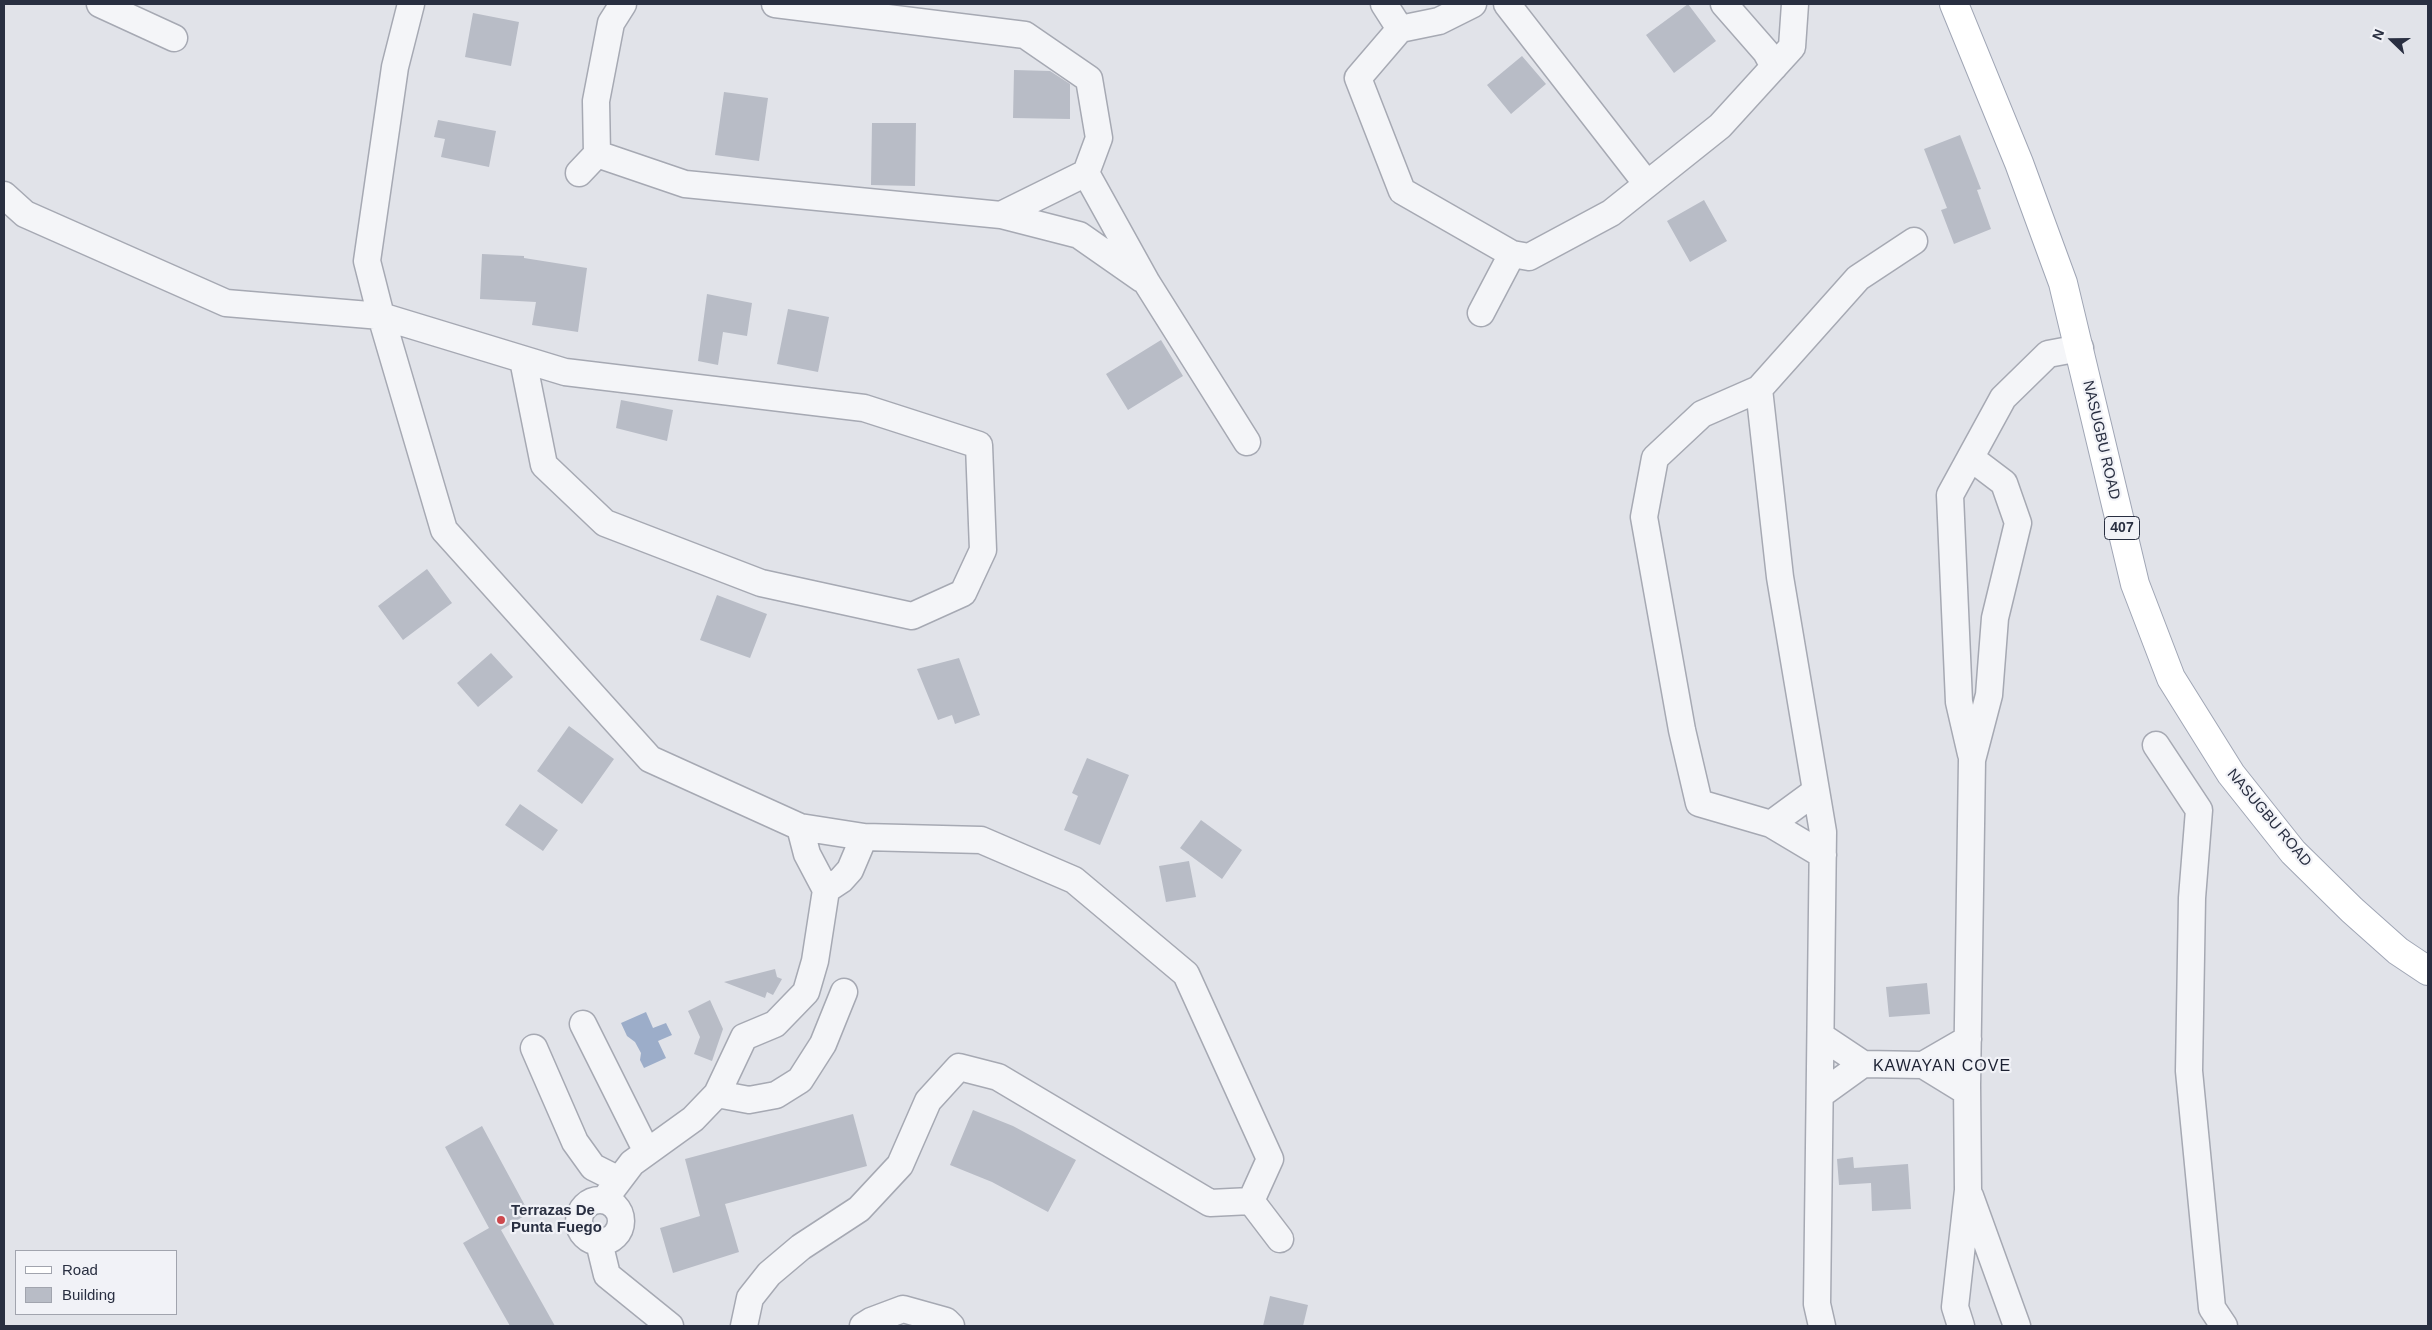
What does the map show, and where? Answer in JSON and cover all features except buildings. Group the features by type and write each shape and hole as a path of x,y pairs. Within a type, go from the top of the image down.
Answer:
{"main road":[{"name":"NASUGBU ROAD","path":"1954,4 2019,163 2063,283 2135,584 2171,678 2231,774 2293,852 2352,910 2398,951 2428,970"}],"street":[{"path":"100,4 174,38"},
{"path":"412,4 395,68 367,261 381,316 444,530 650,759 800,827 864,837 981,840 1074,880 1186,974 1270,1160 1251,1200"},
{"path":"579,173 596,154 596,101 611,23 623,4"},
{"path":"775,4 1025,35 1090,79 1099,138 1086,173 1001,215"},
{"path":"1384,4 1400,29"},
{"path":"1473,4 1439,21 1400,29 1358,78 1402,190 1512,254 1529,257 1611,213 1720,126 1792,47 1795,4"},
{"path":"1507,4 1647,184"},
{"path":"1724,4 1766,52 1774,67"},
{"path":"596,154 685,184 1001,215 1079,236 1147,283"},
{"path":"1086,173 1147,283 1247,442"},
{"path":"4,195 25,214 226,303 381,316 565,372 864,408 979,445 984,550 963,593 912,616 761,583 605,523 544,466 523,360"},
{"path":"1823,855 1771,824 1699,803 1682,730 1644,517 1655,458 1702,414 1759,389 1858,278 1914,241"},
{"path":"1481,313 1512,254"},
{"path":"1961,1326 1955,1306 1968,1190 1967,1092 1972,760 1959,702 1950,495 2003,398 2048,354 2080,348"},
{"path":"1759,389 1780,577 1823,832 1817,1304 1822,1326"},
{"path":"1971,458 2004,483 2018,523 1995,618 1989,695 1972,760"},
{"path":"1956,622 1995,618"},
{"path":"2156,745 2200,810 2192,898 2189,1071 2212,1308 2224,1326"},
{"path":"1771,824 1816,791"},
{"path":"611,1190 632,1163 693,1119 718,1094 744,1037 775,1024 806,992 816,962 826,890 807,854 800,827"},
{"path":"826,890 841,880 850,870 864,837"},
{"path":"718,1094 749,1100 776,1095 800,1080 823,1044 844,992"},
{"path":"583,1024 647,1152"},
{"path":"1820,1036 1863,1064 1924,1065 1967,1092"},
{"path":"1924,1065 1968,1039"},
{"path":"534,1048 576,1142 611,1190 614,1206 621,1221 614,1236 599,1242 607,1275 670,1326"},
{"path":"1820,1095 1863,1064"},
{"path":"744,1326 750,1298 769,1274 801,1247 859,1209 900,1165 928,1102 959,1068 998,1077 1210,1204 1251,1200"},
{"path":"1968,1190 2017,1326"},
{"path":"1251,1200 1280,1239"},
{"path":"863,1326 902,1309 946,1321 951,1326"}],"water":[{"path":"646,1012 653,1028 666,1023 672,1035 658,1041 666,1058 644,1068 640,1060 641,1053 635,1042 627,1036 621,1023"}],"place":[{"name":"Terrazas De Punta Fuego","path":"501,1220"}],"district":[{"name":"KAWAYAN COVE","path":"1942,1067"}]}
